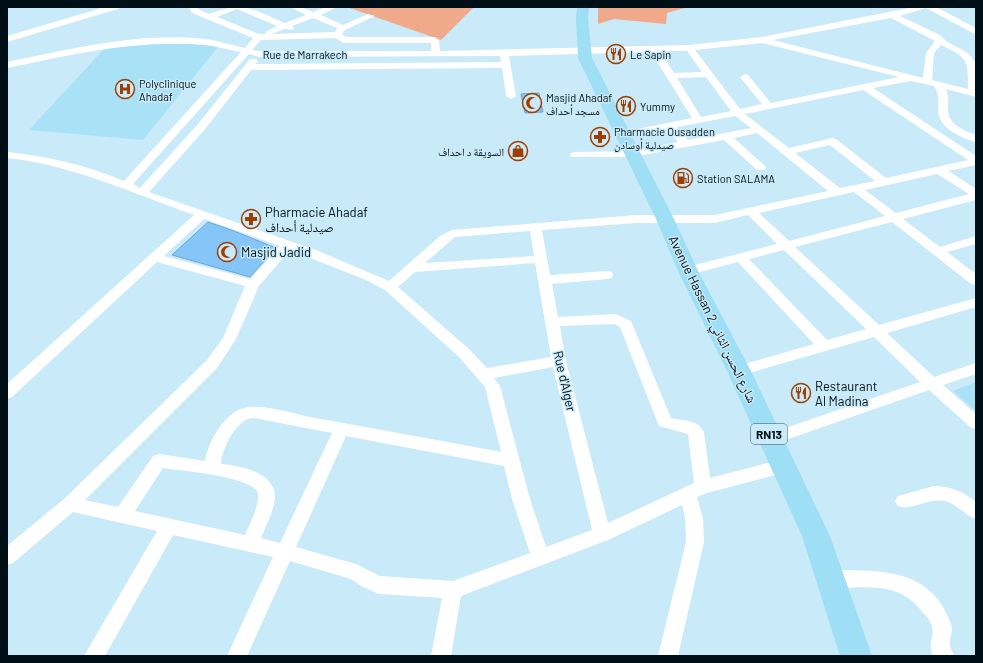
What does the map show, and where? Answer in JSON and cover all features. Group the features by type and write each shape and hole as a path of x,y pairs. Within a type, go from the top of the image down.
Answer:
{"main road":[{"name":"Avenue Hassan 2 شارع الحسن الثاني","path":"584,7 583,51 585,58 665,220 688,271 739,370 816,536 832,579 856,656"}],"street":[{"path":"7,39 115,7"},
{"path":"193,7 195,11 258,37 305,35 341,38 435,40 436,54"},
{"path":"209,17 235,7"},
{"path":"240,7 305,35"},
{"path":"294,7 331,20 342,28"},
{"path":"126,185 258,37 333,7"},
{"name":"Rue de Marrakech","path":"7,65 105,44 135,41 182,40 207,42 259,54 436,54 689,48 762,40 892,15 923,7"},
{"path":"930,7 976,31"},
{"path":"762,40 974,94 972,61 967,55 892,15"},
{"path":"342,28 371,16"},
{"path":"332,54 341,38 342,28"},
{"path":"927,82 930,53 940,41"},
{"path":"689,48 737,112 837,192"},
{"path":"654,49 698,120"},
{"path":"503,53 504,65 511,96"},
{"path":"142,193 202,126 259,54"},
{"path":"248,68 504,65"},
{"path":"670,76 708,74"},
{"path":"744,77 768,106"},
{"path":"623,135 910,78"},
{"path":"938,85 945,98 943,115 945,120 957,130 976,139"},
{"path":"865,87 976,162"},
{"path":"669,125 685,144"},
{"path":"575,155 632,154 759,130"},
{"path":"726,136 761,168"},
{"path":"786,152 832,142 884,182"},
{"path":"7,155 21,156 78,168 126,185 142,193 288,244 371,277 390,287 484,374 492,386 521,499 540,556"},
{"path":"390,287 413,268 444,238 452,234 636,219 715,219 976,162"},
{"path":"939,170 976,195"},
{"path":"856,188 976,281"},
{"path":"688,271 976,195"},
{"path":"750,211 931,383 976,423"},
{"path":"7,393 73,331 156,258 202,214"},
{"name":"Rue d'Alger","path":"535,227 559,361 602,534"},
{"path":"938,252 976,240"},
{"path":"7,557 70,504 212,364 229,338 253,284 288,244"},
{"path":"740,257 824,346"},
{"path":"156,258 253,284"},
{"path":"413,268 541,259"},
{"path":"545,280 607,274"},
{"path":"739,370 877,332 976,302"},
{"path":"552,322 616,319 626,324 664,422 669,425 687,426 696,432 696,491 694,518 695,542 668,656"},
{"path":"484,374 559,361"},
{"path":"771,439 976,368"},
{"path":"216,470 213,462 215,450 236,419 243,414 258,413 510,460"},
{"path":"237,656 342,428"},
{"path":"122,516 159,461 216,470 252,478 261,484 266,494 264,506 250,544"},
{"path":"70,504 286,552 356,572 368,580 379,584 427,590 453,590 540,556 602,534 696,491 783,466"},
{"path":"904,501 938,492 949,494 962,500 976,512"},
{"path":"94,656 169,526"},
{"path":"832,579 881,580 893,582 911,588 920,594 940,618 943,632 939,640 939,646 944,656"},
{"path":"441,656 453,590"}],"shaded area":[{"path":"347,7 474,7 441,40"},
{"path":"598,7 688,7 667,13 666,24 614,19 598,24"},
{"name":"Polyclinique Ahadaf","path":"153,43 194,43 218,47 143,140 29,130 105,48"},
{"path":"976,382 976,411 953,391"}],"building":[{"name":"Masjid Ahadaf مسجد أحداف","path":"539,93 543,112 525,113 521,94"},
{"name":"Masjid Jadid","path":"208,222 276,248 250,277 172,255"}],"place":[{"name":"Le Sapin","path":"616,54"},
{"name":"Polyclinique Ahadaf","path":"125,89"},
{"name":"Masjid Ahadaf مسجد أحداف","path":"532,103"},
{"name":"Yummy","path":"626,106"},
{"name":"Pharmacie Ousadden صيدلية أوسادن","path":"600,137"},
{"name":"السويقة د احداف","path":"518,151"},
{"name":"Station SALAMA","path":"683,178"},
{"name":"Pharmacie Ahadaf صيدلية أحداف","path":"251,219"},
{"name":"Masjid Jadid","path":"227,252"},
{"name":"Restaurant Al Madina","path":"801,393"}]}
